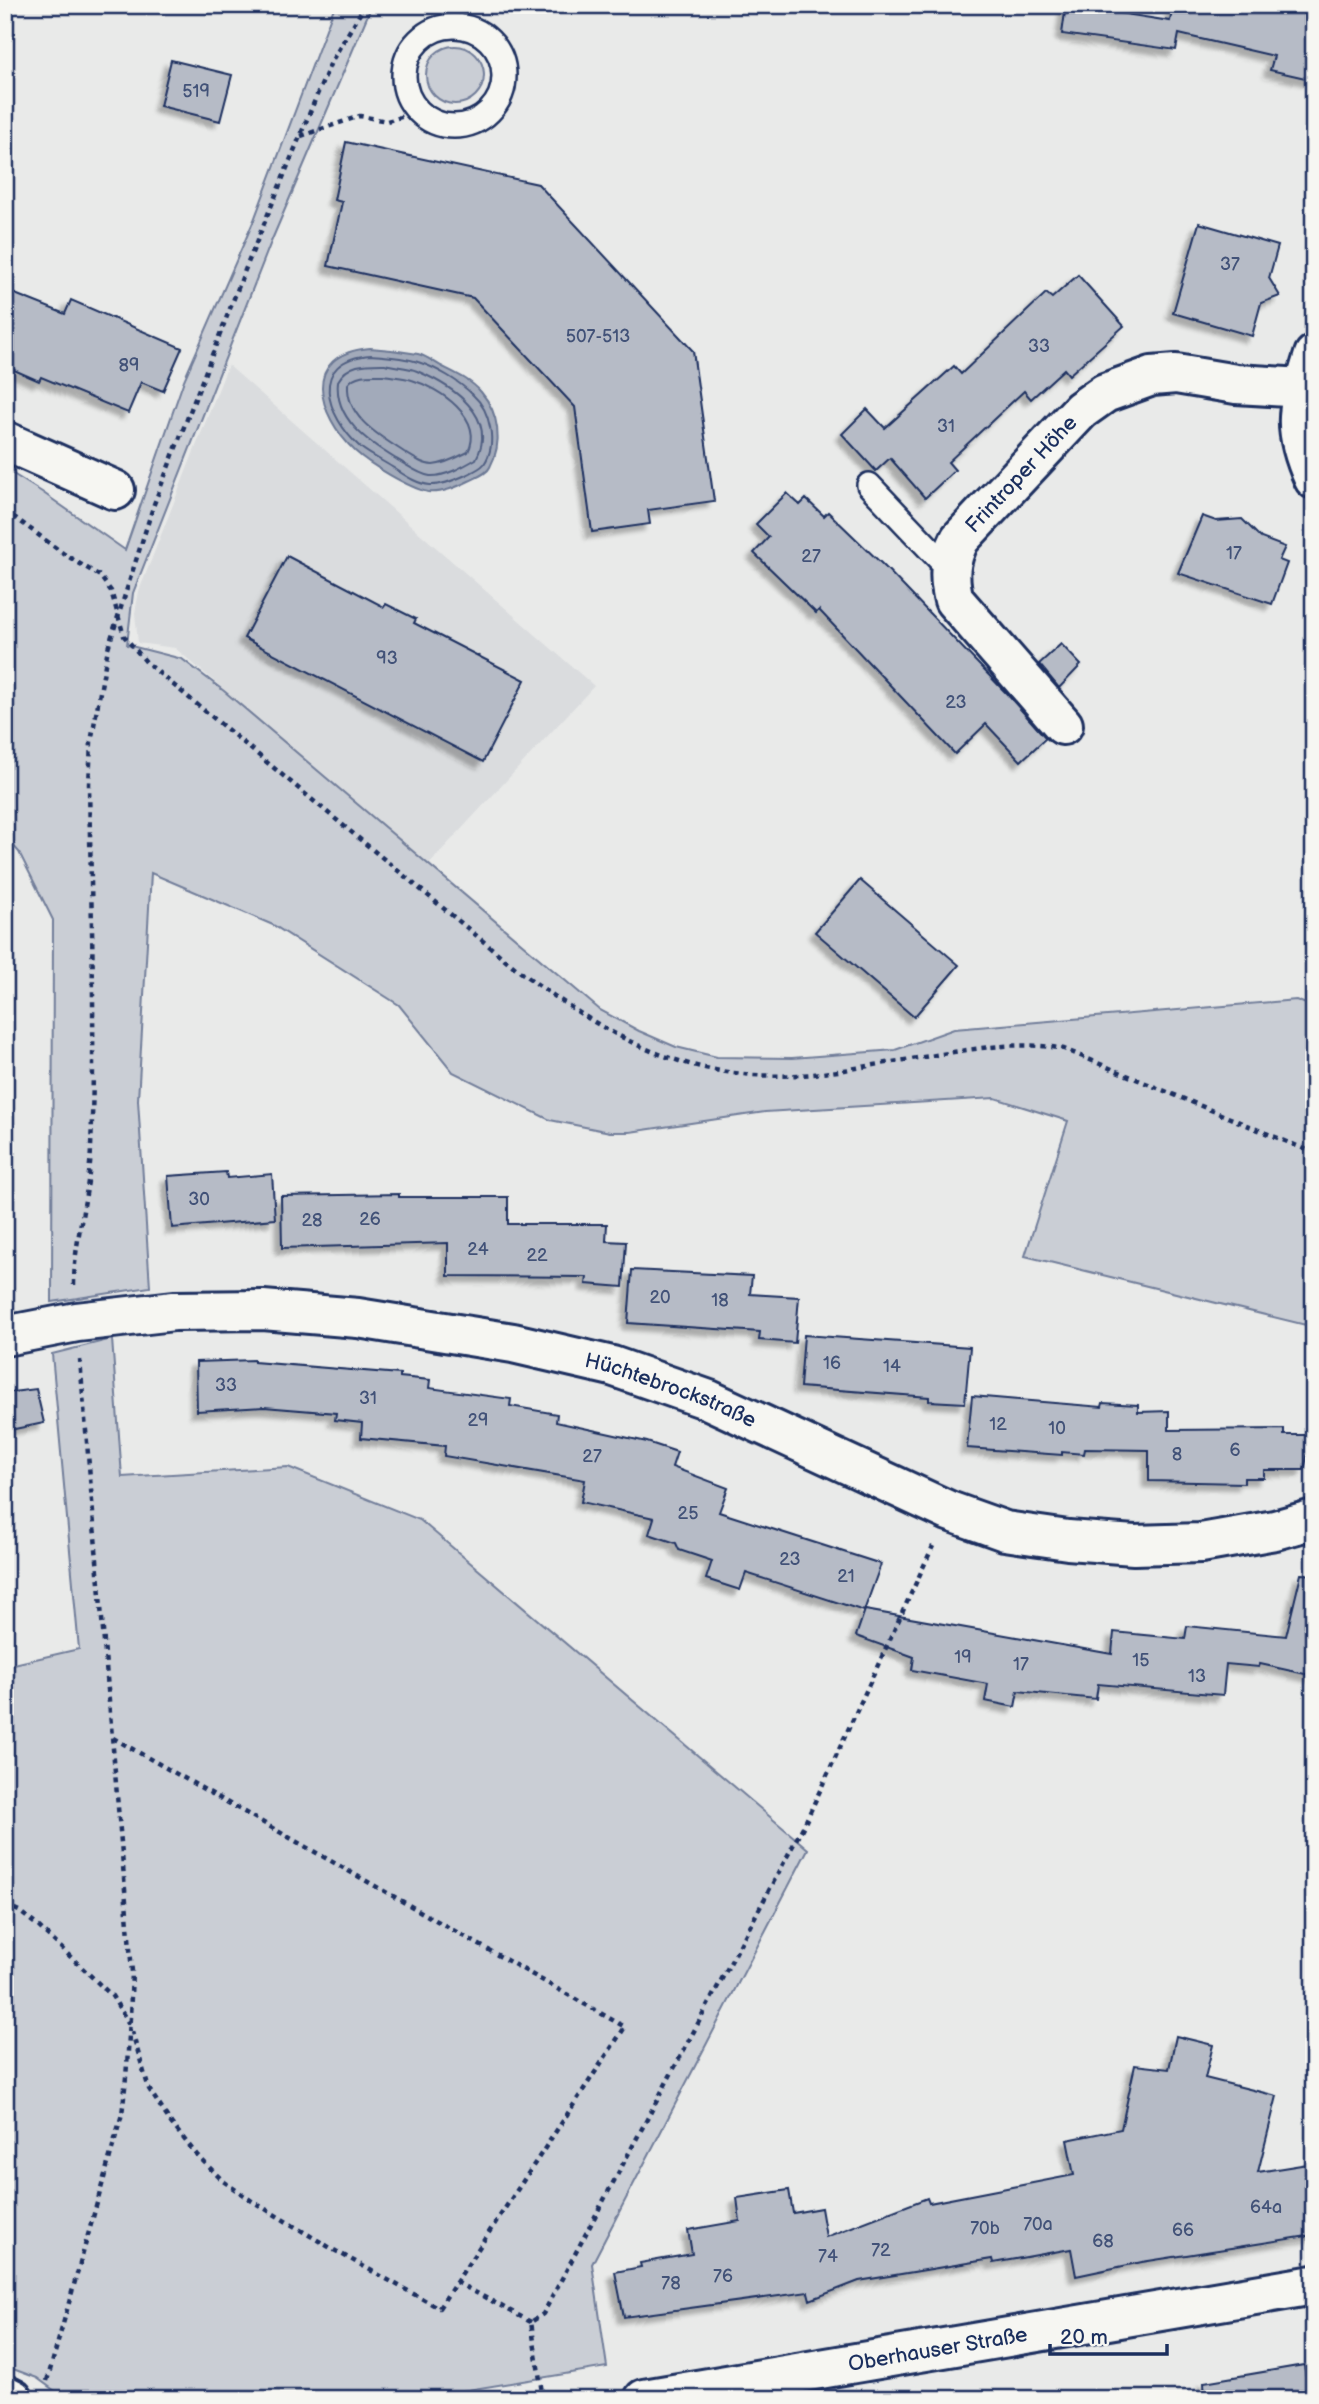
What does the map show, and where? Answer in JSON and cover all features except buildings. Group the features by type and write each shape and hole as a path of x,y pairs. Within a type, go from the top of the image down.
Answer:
{"street":[{"name":"Frintroper Höhe","path":"949,569 952,554 960,540 1082,410 1105,393 1152,376 1176,374 1236,384 1309,371 1298,409 1299,442 1314,479"},
{"path":"5,441 115,490"},
{"path":"949,569 949,583 954,600 1063,725"},
{"name":"Hüchtebrockstraße","path":"5,1336 77,1322 174,1311 263,1310 358,1318 513,1343 611,1366 709,1400 949,1511 1005,1531 1068,1541 1134,1545 1201,1543 1275,1530 1314,1519"},
{"name":"Oberhauser Straße","path":"644,2399 1314,2285"},
{"path":"5,2395 29,2392"}],"lane":[{"path":"460,16 496,50 502,63 504,82 499,99 482,118 461,126 442,125 429,120 410,102 405,88 407,59 413,46 425,35 460,16"},
{"path":"869,485 949,569"}],"path":[{"path":"29,2392 122,2115 128,2072 130,2025 132,1972 77,1322 74,1259 88,1181 93,1107 89,784 92,742 108,648 154,504 245,270 331,62 365,5"},
{"path":"300,136 360,116 387,121 418,112"},
{"path":"5,510 64,554 100,576 111,591 124,636 135,651 157,671 518,970 572,1010 620,1038 665,1058 711,1070 799,1075 963,1051 1042,1045 1064,1049 1314,1153"},
{"path":"531,2322 543,2314 805,1823 949,1511"},
{"path":"5,1905 19,1911 38,1927 112,1996 130,2025 149,2089 188,2144 223,2181 334,2250 439,2308 625,2027 113,1738"},
{"path":"456,2282 531,2322"},
{"path":"531,2322 543,2399"}],"shaded area":[{"path":"335,5 372,5 271,242 133,593 127,645 182,659 224,691 600,1010 676,1047 717,1057 792,1058 895,1050 954,1029 1296,1000 1314,1007 1314,1327 1025,1256 1068,1121 995,1098 765,1112 630,1132 610,1132 550,1120 453,1072 399,1005 273,925 151,873 138,1100 150,1287 52,1302 53,920 19,852 5,836 5,469 125,550 184,380 254,220"},
{"path":"449,46 461,46 476,54 484,69 484,81 476,96 461,104 449,104 434,96 426,81 426,69 434,54"},
{"path":"228,365 594,686 429,864 175,648 138,643 135,613 139,591"},
{"path":"112,1339 122,1477 288,1467 420,1520 808,1849 592,2264 607,2367 413,2399 66,2399 37,2378 5,2366 5,1666 79,1649 52,1354"}],"water":[{"path":"370,348 421,355 477,388 492,409 497,428 497,448 487,472 455,487 428,492 390,475 355,451 331,421 322,388 324,374 333,362 348,353"}]}
